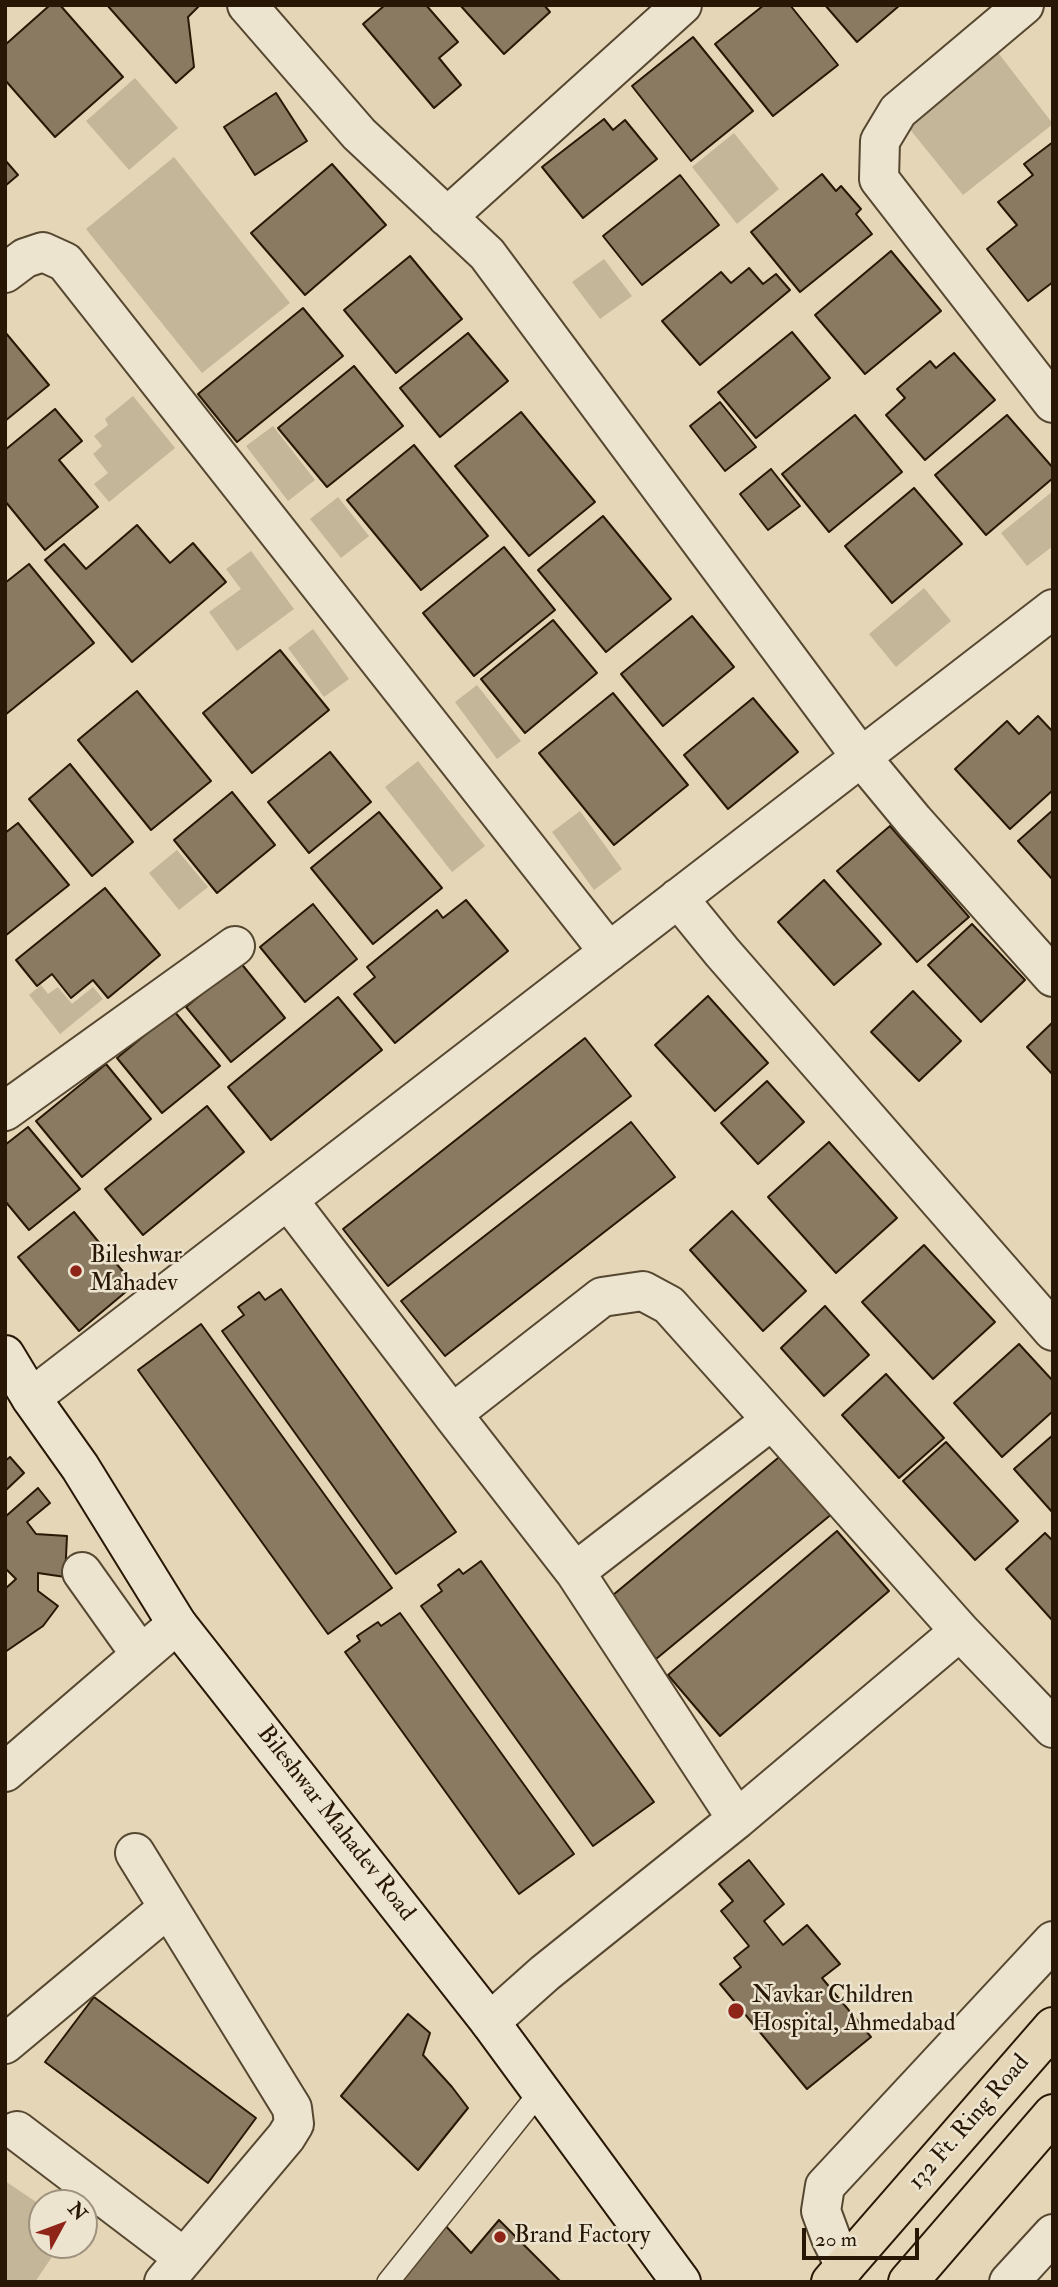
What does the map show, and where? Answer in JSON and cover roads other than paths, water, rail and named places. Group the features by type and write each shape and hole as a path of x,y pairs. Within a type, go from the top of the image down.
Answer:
{"main road":[{"name":"132 Ft. Ring Road","path":"838,2274 1053,2026"},
{"path":"908,2282 1053,2114"}],"street":[{"path":"247,5 359,135 487,254 861,757 914,821 1053,977"},
{"path":"447,217 682,5"},
{"path":"1024,5 898,111 880,141 878,179 1053,403"},
{"path":"5,273 25,258 43,252 65,262 609,952"},
{"path":"32,1398 1053,609"},
{"path":"678,898 1053,1331"},
{"path":"5,1111 235,946"},
{"path":"288,1200 575,1572 737,1819"},
{"path":"452,1414 602,1297 643,1291 669,1305 960,1631 1053,1728"},
{"name":"Bileshwar Mahadev Road","path":"5,1355 80,1467 177,1624 490,2022 681,2282"},
{"path":"575,1572 772,1420"},
{"path":"82,1572 141,1655"},
{"path":"5,1772 177,1624"},
{"path":"490,2022 545,1973 737,1819 960,1631"},
{"path":"17,2131 174,2270 294,2124 292,2108 135,1853"},
{"path":"5,2044 168,1908"},
{"path":"838,2274 831,2238 821,2211 825,2186 1053,1941"},
{"path":"1009,2282 1053,2234"}],"lane":[{"path":"388,2282 540,2092"}],"place":[{"name":"Bileshwar Mahadev","path":"76,1271"},
{"name":"Navkar Children Hospital, Ahmedabad","path":"736,2011"},
{"name":"Brand Factory","path":"500,2237"}]}
